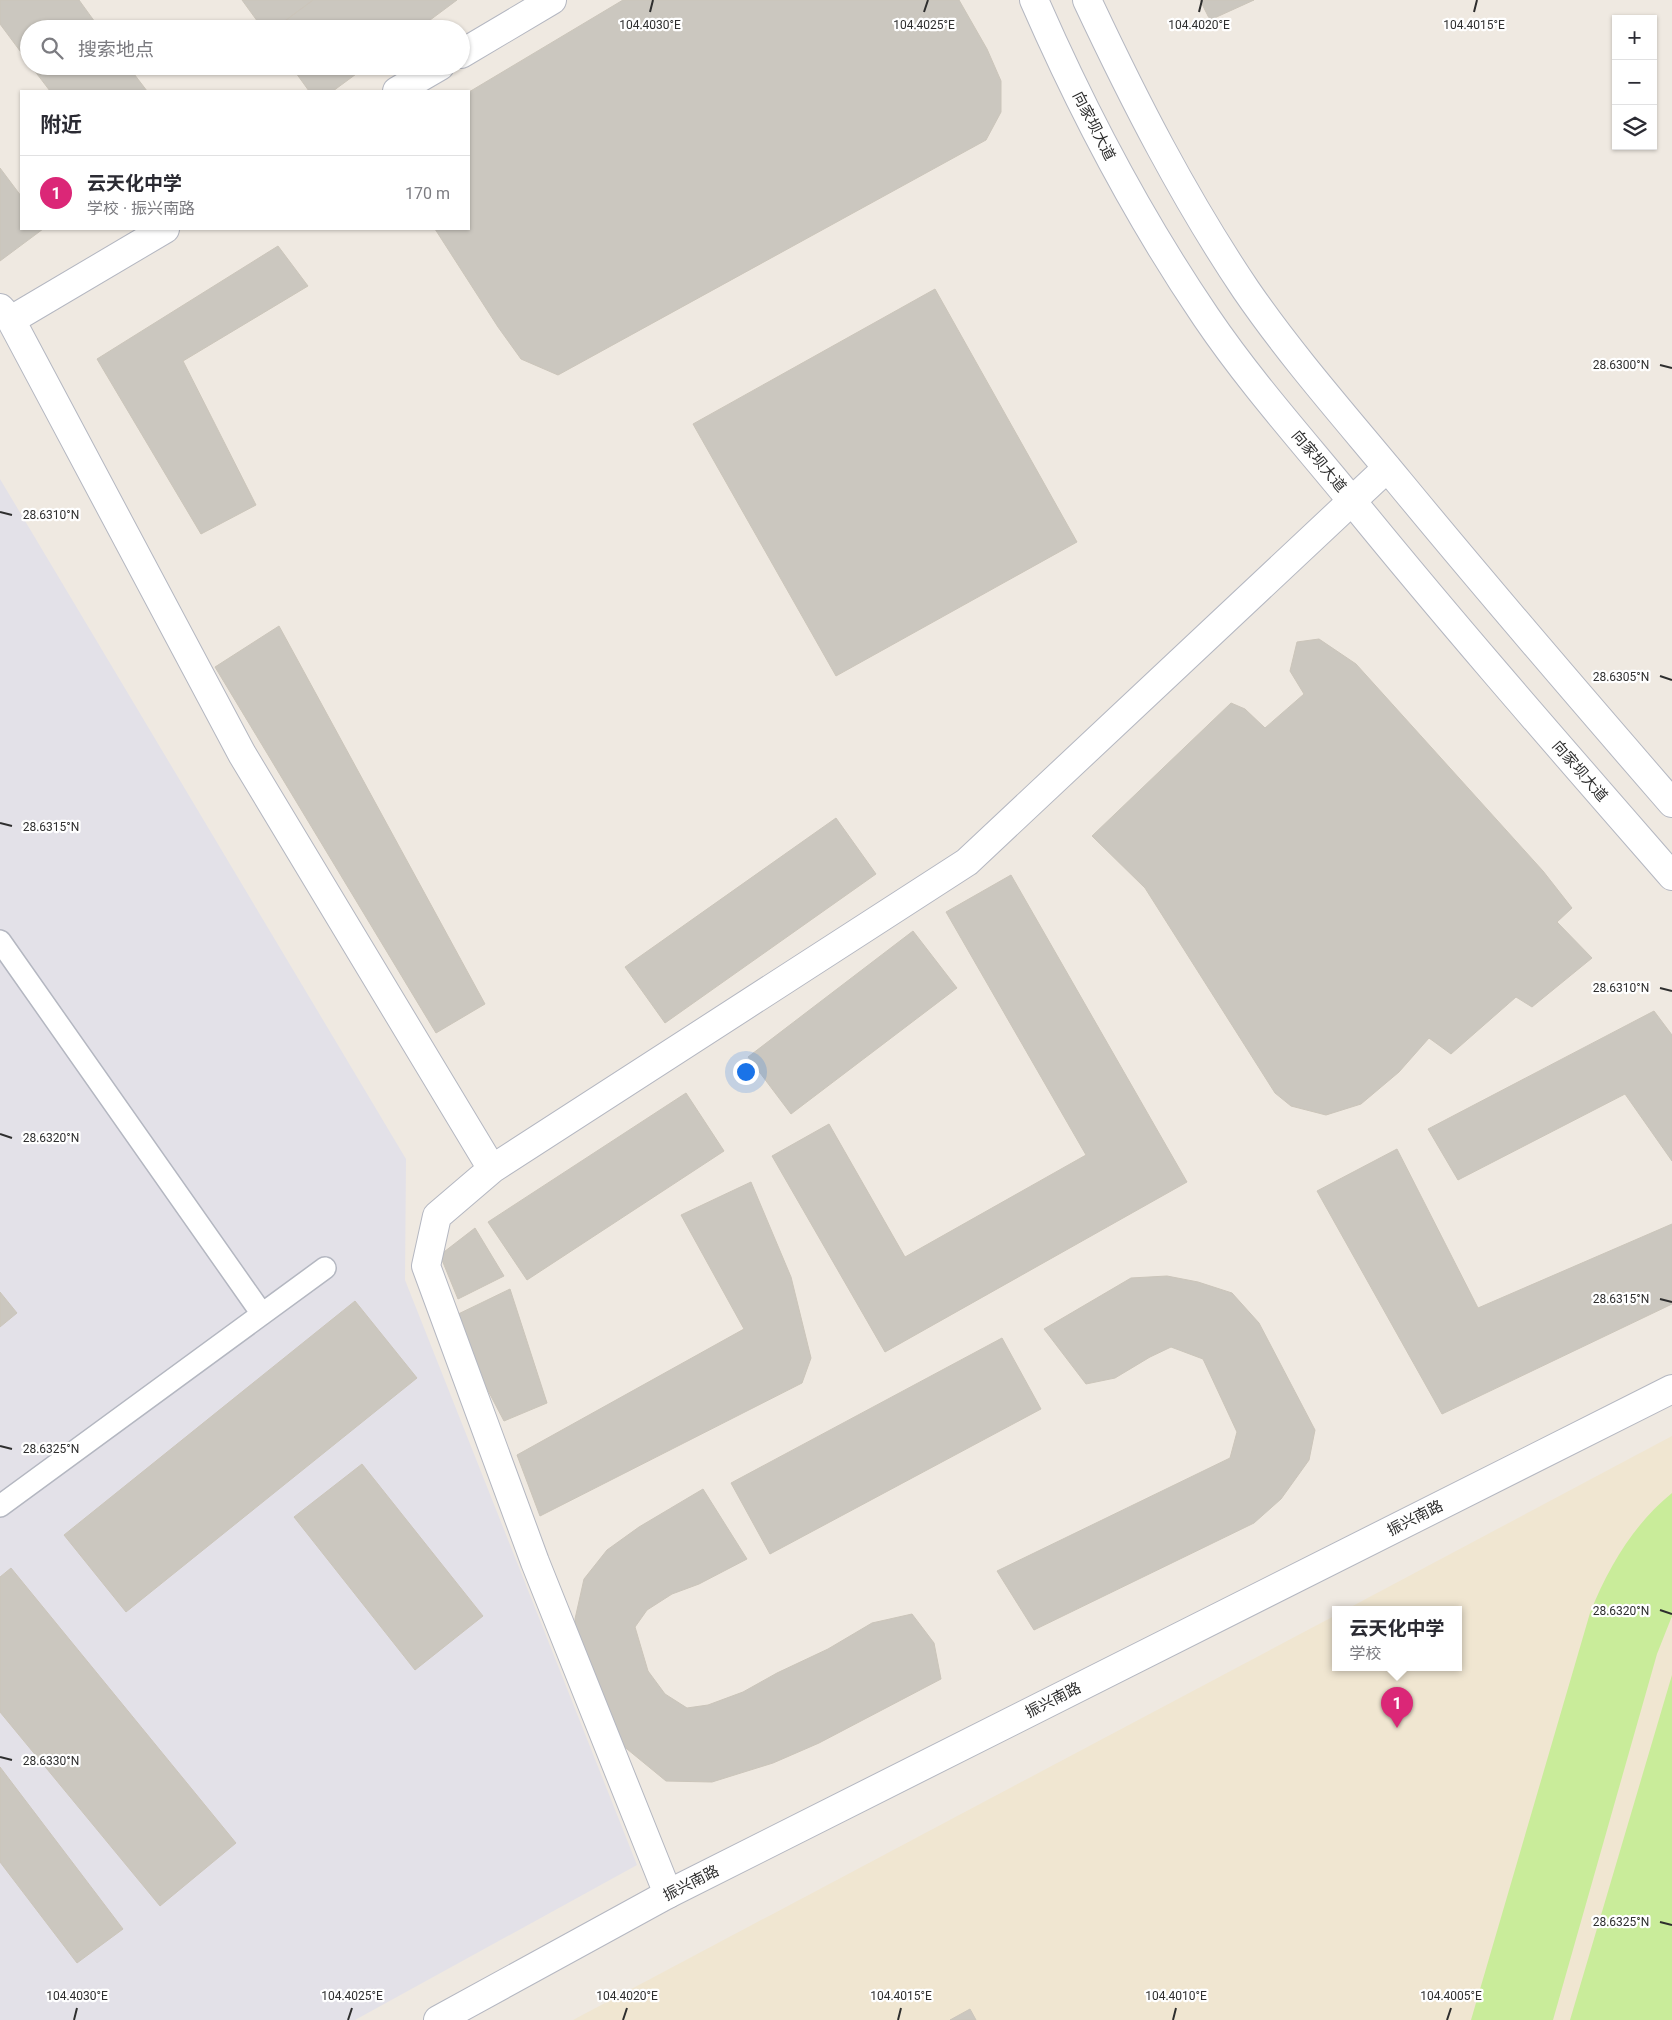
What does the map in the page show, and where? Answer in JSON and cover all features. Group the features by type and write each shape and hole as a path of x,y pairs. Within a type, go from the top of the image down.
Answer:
{"main road":[{"path":"470,49 552,0"},
{"name":"向家坝大道","path":"1034,0 1070,79 1104,146 1162,250 1231,353 1486,661 1672,876"},
{"path":"1087,0 1147,124 1184,191 1270,324 1387,468 1672,802"},
{"path":"400,90 425,75"},
{"path":"163,230 5,314 242,754 492,1169"},
{"path":"668,1894 535,1562 426,1266 437,1216 492,1169 967,862 1387,468"},
{"name":"振兴南路","path":"438,2020 668,1894 1672,1389"}],"lane":[{"path":"0,941 262,1314"},
{"path":"0,1506 325,1268"}],"shaded area":[{"path":"0,479 406,1159 405,1280 637,1865 355,2020 0,2020"},
{"path":"1672,1436 1672,2020 573,2020 1332,1617 1332,1671 1462,1671 1462,1606 1353,1606"}],"green space":[{"path":"1672,1493 1672,1616 1657,1654 1553,2020 1471,2020 1590,1613 1605,1579 1624,1547 1645,1519"},
{"path":"1672,1675 1672,2020 1570,2020"}],"building":[{"path":"0,0 79,0 93,20 20,20 20,51 0,24"},
{"path":"242,0 313,0 286,20 256,20"},
{"path":"313,0 457,0 430,20 286,20"},
{"path":"623,0 959,0 987,49 1001,81 1001,112 986,140 558,375 521,359 498,327 436,230 470,230 470,91"},
{"path":"1200,0 1254,0 1210,20"},
{"path":"38,75 135,75 146,90 49,90"},
{"path":"297,75 355,75 334,90 308,90"},
{"path":"0,168 20,195 20,230 42,230 0,261"},
{"path":"278,246 308,286 183,361 256,505 201,534 97,359"},
{"path":"935,289 1077,542 836,676 693,424"},
{"path":"279,626 485,1004 436,1033 215,667"},
{"path":"1319,639 1356,664 1543,871 1572,908 1557,922 1592,958 1532,1007 1516,997 1451,1054 1429,1038 1399,1072 1361,1104 1326,1115 1291,1106 1275,1093 1145,888 1092,836 1231,703 1245,709 1265,728 1304,694 1290,671 1297,642"},
{"path":"836,818 876,874 665,1023 625,967"},
{"path":"1011,875 1187,1182 885,1352 772,1156 829,1124 905,1257 1086,1155 946,912"},
{"path":"913,931 957,988 791,1114 748,1057"},
{"path":"1654,1011 1672,1035 1672,1161 1625,1094 1458,1180 1428,1129"},
{"path":"686,1093 724,1151 527,1280 488,1222"},
{"path":"1397,1149 1478,1308 1672,1224 1672,1304 1442,1414 1317,1191"},
{"path":"751,1182 791,1277 811,1358 802,1383 540,1516 517,1455 744,1329 681,1215"},
{"path":"475,1228 504,1276 458,1299 440,1255"},
{"path":"1167,1276 1198,1282 1232,1293 1259,1323 1315,1430 1309,1460 1281,1499 1254,1523 1034,1630 997,1571 1230,1458 1237,1432 1203,1359 1171,1347 1115,1378 1086,1384 1044,1329 1131,1278"},
{"path":"510,1289 547,1403 504,1421 450,1318"},
{"path":"0,1292 17,1313 0,1327"},
{"path":"355,1301 417,1378 126,1612 64,1535"},
{"path":"1002,1338 1041,1409 770,1554 731,1483"},
{"path":"362,1464 483,1616 415,1670 294,1517"},
{"path":"703,1489 747,1559 699,1584 672,1594 647,1610 635,1627 648,1671 665,1694 687,1708 708,1705 743,1692 777,1673 828,1649 872,1623 912,1614 934,1643 941,1679 819,1743 773,1763 712,1782 666,1781 627,1749 602,1720 575,1653 575,1619 584,1579 607,1550 639,1527"},
{"path":"11,1568 236,1843 160,1906 0,1712 0,1577"},
{"path":"0,1767 123,1929 77,1963 0,1862"},
{"path":"970,2009 976,2020 950,2020"}],"place":[{"name":"云天化中学","path":"1397,1728"}]}
